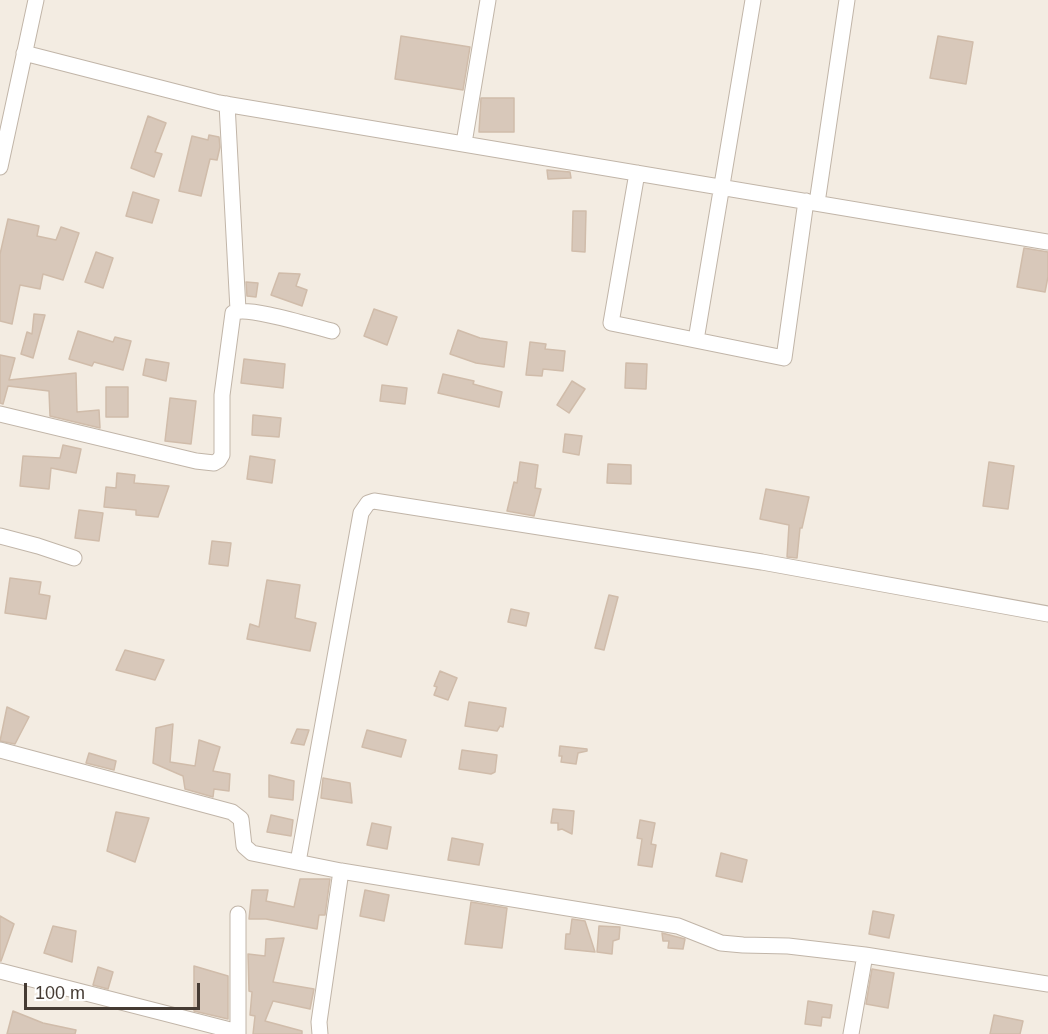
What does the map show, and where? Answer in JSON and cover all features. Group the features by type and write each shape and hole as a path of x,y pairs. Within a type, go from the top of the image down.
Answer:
{"street":[{"path":"0,167 6,114 24,53 36,0"},
{"path":"465,143 488,0"},
{"path":"696,340 753,0"},
{"path":"637,173 610,323 784,358 847,0"},
{"path":"24,53 227,104 1048,242"},
{"path":"227,104 238,310"},
{"path":"0,414 211,464 217,462 222,454 221,408 233,313 238,310 278,317 332,331"},
{"path":"298,862 362,513 368,503 374,501 762,562 1048,614"},
{"path":"0,536 31,543 74,558"},
{"path":"0,750 232,812 241,819 244,846 252,853 341,871 678,926 722,943 788,946 865,955 1048,984"},
{"path":"320,1034 319,1022 341,871"},
{"path":"0,971 238,1033 238,914"},
{"path":"851,1034 865,955"}],"building":[{"path":"401,36 470,47 463,90 395,79"},
{"path":"938,36 973,42 966,84 930,78"},
{"path":"481,98 514,98 514,132 479,132"},
{"path":"148,116 166,123 155,152 162,154 154,177 131,168"},
{"path":"209,135 219,137 220,147 217,160 210,159 201,196 179,191 192,136 208,140"},
{"path":"547,170 570,172 571,178 548,179"},
{"path":"133,192 159,200 152,223 126,216"},
{"path":"573,211 586,211 585,252 572,251"},
{"path":"8,219 39,226 37,236 56,240 61,227 79,233 63,280 43,274 40,289 20,285 12,324 0,321 0,254"},
{"path":"1024,248 1048,252 1048,277 1045,292 1017,287"},
{"path":"96,252 113,258 103,288 85,282"},
{"path":"279,273 300,274 296,286 307,290 302,306 271,295"},
{"path":"246,282 258,283 256,297 247,296"},
{"path":"374,309 397,317 387,345 364,336"},
{"path":"34,314 45,315 33,358 21,354 27,332 32,334"},
{"path":"458,330 480,338 507,342 504,367 476,363 450,354"},
{"path":"78,331 113,342 115,337 131,341 123,370 94,362 92,366 69,359"},
{"path":"530,342 546,344 545,349 565,351 563,371 543,369 542,376 526,375"},
{"path":"0,355 15,358 9,380 76,373 77,412 99,410 100,428 50,416 49,391 8,386 3,404 0,403"},
{"path":"146,359 169,363 166,381 143,375"},
{"path":"244,359 285,364 283,388 241,383"},
{"path":"626,363 647,364 646,389 625,388"},
{"path":"443,374 474,381 473,384 502,392 499,407 438,393"},
{"path":"572,381 585,389 569,413 557,405"},
{"path":"382,385 407,388 405,404 380,401"},
{"path":"106,387 128,387 128,417 106,417"},
{"path":"170,398 196,401 191,444 165,441"},
{"path":"253,415 281,418 279,437 252,435"},
{"path":"565,434 582,436 579,455 563,452"},
{"path":"63,445 81,449 76,473 51,468 49,489 20,486 23,456 60,458"},
{"path":"250,456 275,460 272,483 247,479"},
{"path":"520,462 538,465 535,488 541,489 534,516 507,511 514,482 517,483"},
{"path":"989,462 1014,466 1008,509 983,506"},
{"path":"608,464 631,465 631,484 607,483"},
{"path":"117,473 135,475 134,483 169,486 158,517 136,515 136,510 104,507 106,487 116,488"},
{"path":"766,489 809,497 802,528 800,528 797,558 787,557 789,525 760,519"},
{"path":"79,510 103,513 99,541 75,538"},
{"path":"212,541 231,543 228,566 209,564"},
{"path":"10,578 41,582 39,594 50,596 46,619 5,613"},
{"path":"267,580 300,585 295,618 316,623 310,651 247,639 250,624 259,627"},
{"path":"609,595 618,597 604,650 595,648"},
{"path":"511,609 529,613 526,626 508,622"},
{"path":"125,650 164,660 155,680 116,670"},
{"path":"440,671 457,678 448,700 434,695 437,687 434,686"},
{"path":"469,702 506,708 503,727 500,726 497,731 465,726"},
{"path":"7,707 29,717 15,744 0,741"},
{"path":"173,724 170,762 195,766 199,740 220,747 213,771 230,774 229,791 214,789 213,797 185,789 183,776 153,763 156,728"},
{"path":"297,729 309,730 304,745 291,743"},
{"path":"367,730 406,740 401,757 362,747"},
{"path":"560,746 587,749 587,751 578,753 576,764 561,762"},
{"path":"462,750 497,755 495,772 491,774 459,769"},
{"path":"89,753 116,761 114,770 86,763"},
{"path":"269,775 294,781 293,800 269,797"},
{"path":"323,778 350,783 352,803 321,798"},
{"path":"553,809 574,811 572,834 562,829 558,830 558,823 551,823"},
{"path":"116,812 149,818 135,862 107,851"},
{"path":"271,815 293,820 291,836 267,832"},
{"path":"640,820 655,823 651,844 656,845 652,867 638,865 642,839 637,838"},
{"path":"372,823 391,827 387,849 367,845"},
{"path":"452,838 483,844 479,865 448,860"},
{"path":"721,853 747,860 742,882 716,876"},
{"path":"300,879 330,879 325,915 319,915 317,929 266,919 249,919 252,890 268,890 266,901 294,907"},
{"path":"365,890 389,895 384,921 360,916"},
{"path":"471,902 507,908 502,948 465,944"},
{"path":"873,911 894,915 889,938 869,934"},
{"path":"0,916 14,924 1,961 0,961"},
{"path":"572,919 585,921 595,952 565,949 566,934 570,934"},
{"path":"53,926 76,931 72,962 44,953"},
{"path":"599,926 620,927 619,939 613,941 612,954 597,952"},
{"path":"662,933 685,939 683,949 668,948 669,941 663,941"},
{"path":"284,938 273,982 314,989 310,1009 273,1001 265,1021 302,1031 302,1034 253,1034 255,1016 250,1015 252,992 249,991 248,954 265,956 266,939"},
{"path":"194,966 228,976 228,1019 194,1011"},
{"path":"98,967 113,972 108,989 93,985"},
{"path":"872,969 894,973 888,1008 866,1004"},
{"path":"808,1001 832,1005 830,1018 822,1017 821,1026 805,1024"},
{"path":"13,1011 43,1023 76,1030 75,1034 7,1034"},
{"path":"994,1015 1023,1021 1020,1034 990,1034"}]}
